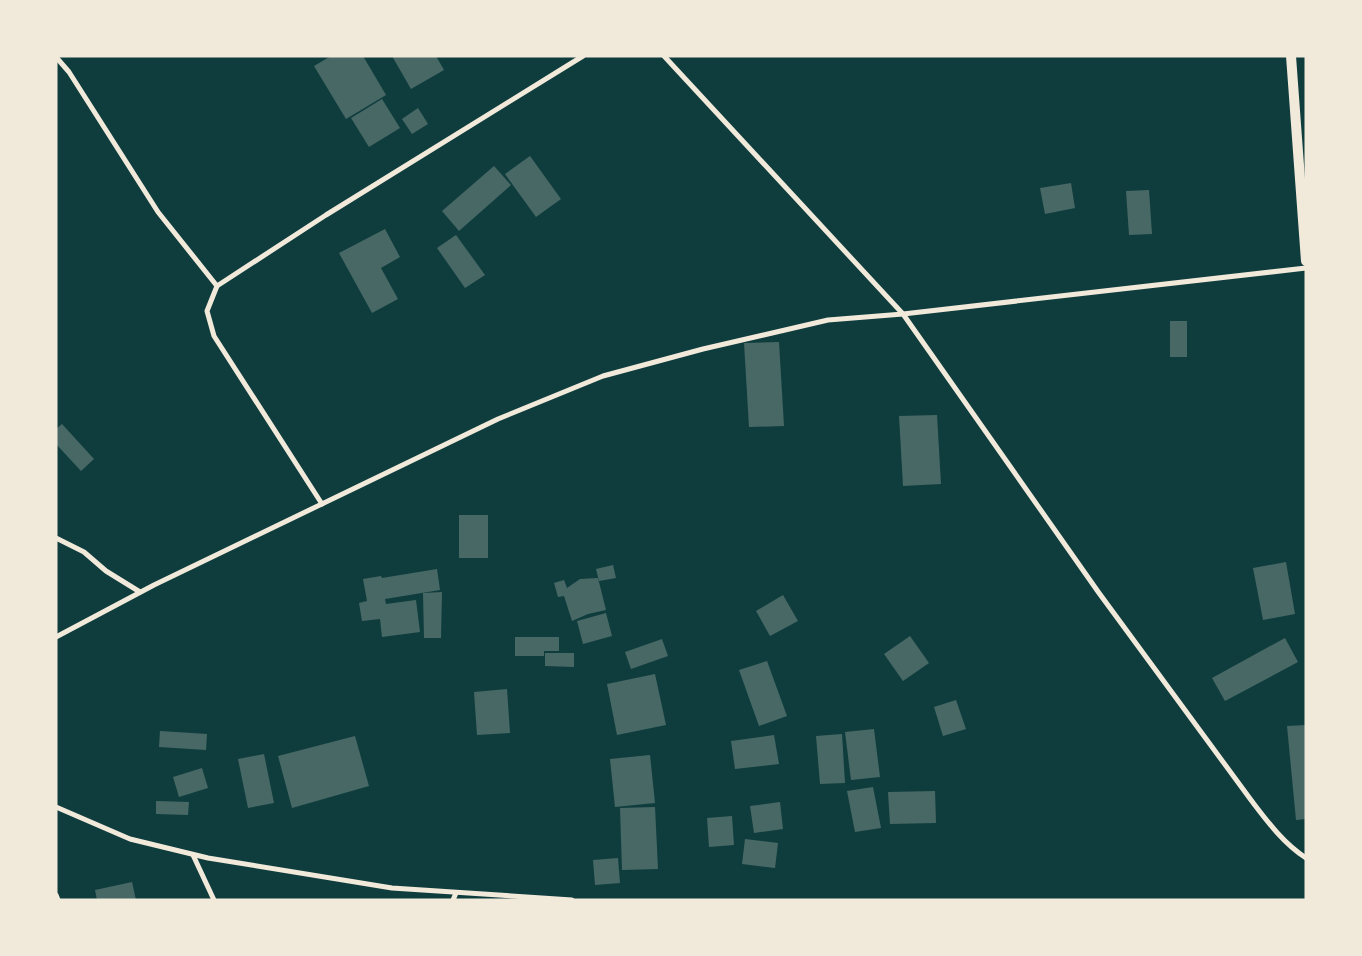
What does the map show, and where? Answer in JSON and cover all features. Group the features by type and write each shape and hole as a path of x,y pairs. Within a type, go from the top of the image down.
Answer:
{"main road":[{"path":"1292,56 1306,261"}],"street":[{"path":"322,504 214,336 207,311 217,286 326,215 583,56"},
{"path":"664,56 903,314 1099,593 1251,800 1274,830 1295,851 1306,858"},
{"path":"56,58 69,72 158,212 217,286"},
{"path":"56,637 140,592 498,419 603,376 703,349 828,320 903,314 1306,268"},
{"path":"56,538 84,552 106,571 140,592"},
{"path":"56,808 130,839 193,855 392,888 572,900"},
{"path":"193,855 214,900"},
{"path":"453,900 456,893"},
{"path":"56,896 58,900"}],"building":[{"path":"331,56 363,56 386,95 346,119 314,66"},
{"path":"392,56 436,56 444,70 411,89"},
{"path":"382,99 400,128 369,147 351,118"},
{"path":"418,108 428,124 412,134 402,119"},
{"path":"530,156 561,199 536,217 505,174"},
{"path":"494,166 511,185 459,231 442,211"},
{"path":"1071,183 1075,208 1045,214 1040,188"},
{"path":"1149,190 1152,234 1129,235 1126,191"},
{"path":"385,229 400,257 381,268 398,299 372,313 339,253"},
{"path":"456,235 485,275 465,288 437,248"},
{"path":"1170,321 1187,321 1187,357 1170,357"},
{"path":"779,342 784,426 749,427 744,343"},
{"path":"937,415 941,484 903,486 899,416"},
{"path":"62,424 94,459 81,471 56,444 56,429"},
{"path":"459,515 488,515 488,558 459,558"},
{"path":"1286,562 1295,614 1263,620 1253,568"},
{"path":"613,565 616,578 599,581 596,569"},
{"path":"437,569 440,590 385,599 386,604 416,600 420,632 382,637 380,619 362,621 359,603 367,601 363,579 381,576 382,578"},
{"path":"598,578 606,610 588,614 572,621 564,596 558,597 554,583 564,580 567,588 580,579"},
{"path":"442,592 441,638 424,638 423,593"},
{"path":"783,595 798,621 770,636 756,611"},
{"path":"606,613 612,636 583,644 577,621"},
{"path":"910,636 929,663 903,681 884,654"},
{"path":"515,637 559,637 559,651 544,651 544,656 515,656"},
{"path":"1285,638 1298,662 1225,701 1212,678"},
{"path":"662,639 668,656 631,669 625,652"},
{"path":"545,653 574,653 574,667 545,666"},
{"path":"767,661 787,716 759,726 739,670"},
{"path":"655,674 666,725 617,735 607,684"},
{"path":"507,689 510,733 477,735 474,692"},
{"path":"956,700 966,729 943,736 934,707"},
{"path":"1306,725 1306,819 1296,820 1287,726"},
{"path":"874,729 880,777 851,780 845,732"},
{"path":"160,731 207,734 206,750 159,747"},
{"path":"842,734 845,783 820,784 816,736"},
{"path":"774,735 779,764 735,769 731,741"},
{"path":"355,736 369,786 292,808 278,756"},
{"path":"264,754 274,803 248,808 238,759"},
{"path":"650,755 655,803 615,807 610,759"},
{"path":"202,768 208,788 179,797 173,777"},
{"path":"873,787 881,828 855,832 847,791"},
{"path":"935,791 936,823 890,824 888,792"},
{"path":"156,801 189,802 188,815 156,814"},
{"path":"780,802 783,829 754,833 750,806"},
{"path":"655,807 658,869 622,870 620,808"},
{"path":"732,816 734,845 709,847 707,818"},
{"path":"745,839 778,843 775,868 742,864"},
{"path":"618,858 620,883 595,885 593,860"},
{"path":"132,882 136,900 97,900 95,890"}]}
